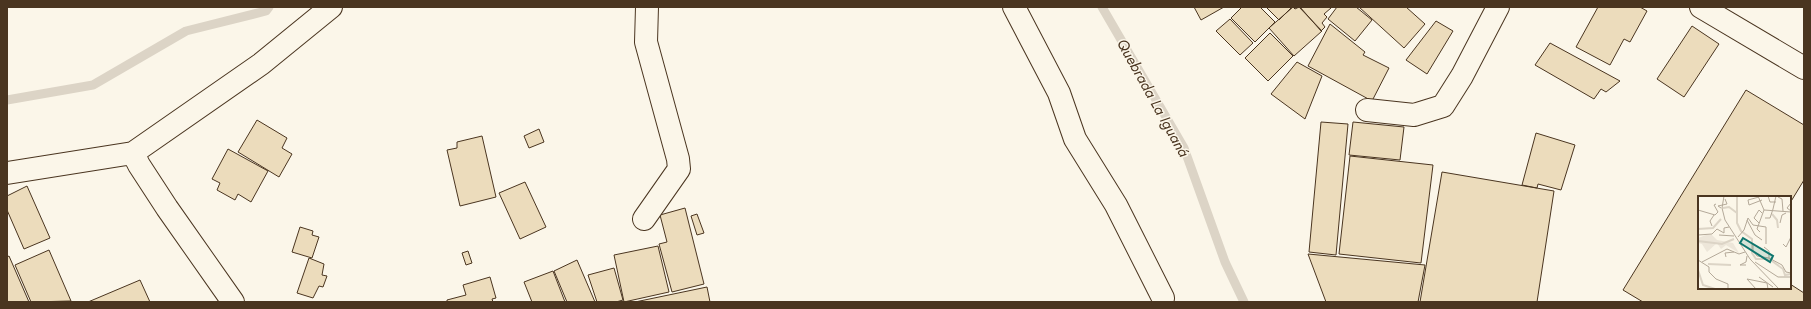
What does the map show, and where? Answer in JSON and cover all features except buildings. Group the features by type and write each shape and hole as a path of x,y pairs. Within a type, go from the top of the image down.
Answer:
{"street":[{"path":"7,173 133,154 261,64 331,7"},
{"path":"644,219 679,169 678,158 646,42 647,7"},
{"path":"1014,7 1060,93 1075,138 1116,205 1164,298"},
{"path":"1367,110 1414,115 1442,106 1462,76 1498,7"},
{"path":"1701,7 1804,68"},
{"path":"133,154 167,208 233,302"}],"waterway":[{"name":"Quebrada La Iguaná","path":"7,100 93,85 186,31 266,11 269,7"},
{"name":"Quebrada La Iguaná","path":"1102,7 1184,148 1225,262 1244,302"}]}
